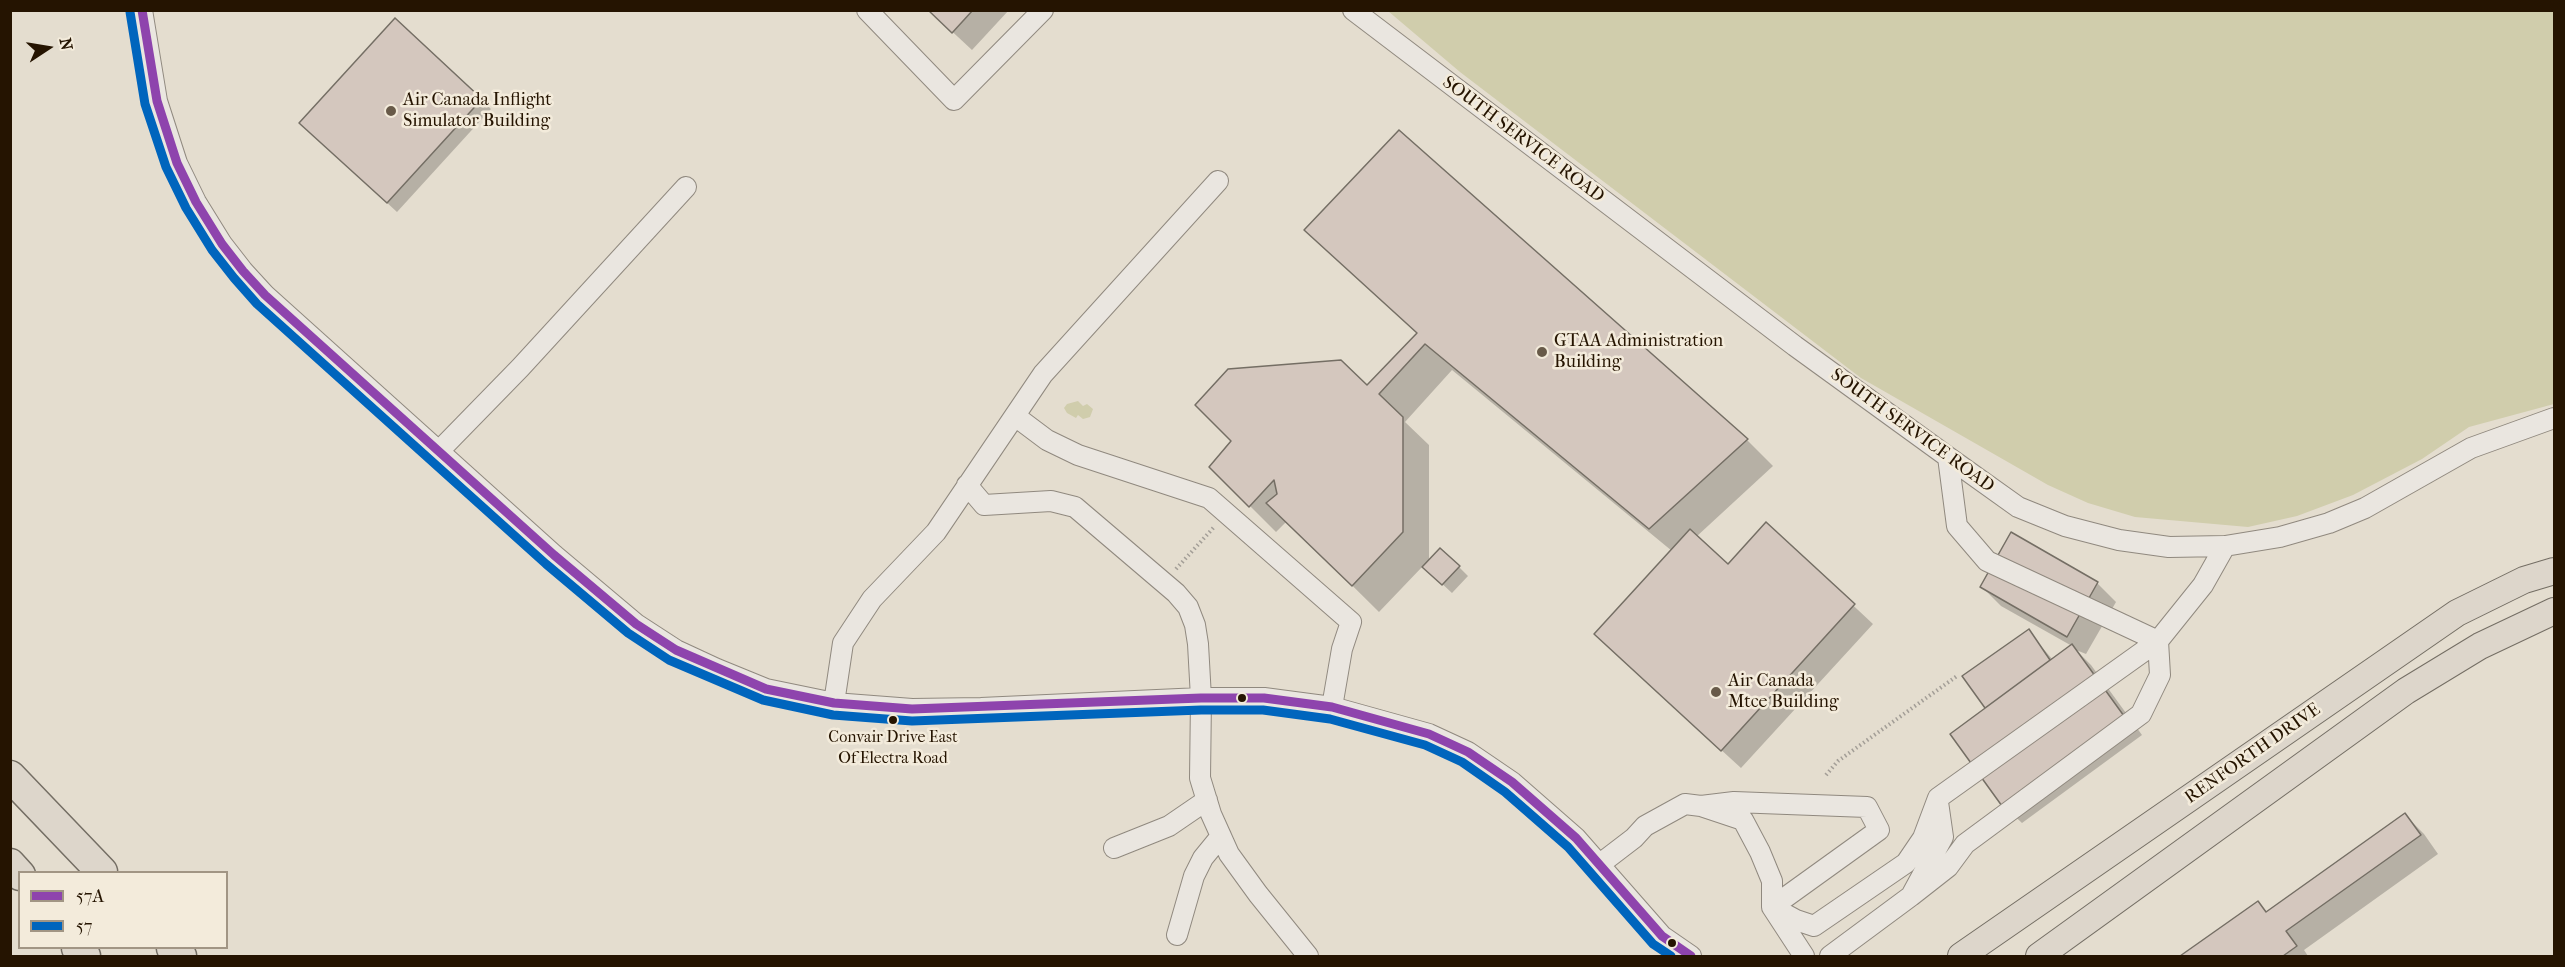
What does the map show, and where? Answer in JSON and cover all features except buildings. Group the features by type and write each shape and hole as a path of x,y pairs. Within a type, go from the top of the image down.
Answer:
{"highway":[{"path":"10,776 100,871"}],"main road":[{"name":"RENFORTH DRIVE","path":"1961,957 2457,613 2524,580 2554,571"},
{"name":"RENFORTH DRIVE","path":"2039,957 2406,691 2480,646 2554,610"}],"street":[{"path":"142,10 157,101 177,163 196,202 222,244 265,295 554,555 636,624 676,650 766,689 834,703 912,709 1201,698 1264,698 1332,706 1429,734 1468,752 1512,782 1576,838 1662,936 1691,957"},
{"path":"867,10 954,100 1043,10"},
{"name":"SOUTH SERVICE ROAD","path":"1353,10 1794,345 1948,457 2018,507 2065,526 2119,540 2169,547 2225,546 2280,537 2329,523 2365,508 2471,448 2554,418"},
{"path":"834,703 843,643 872,599 936,532 1043,374 1218,181"},
{"path":"439,451 520,368 686,187"},
{"path":"1015,416 1047,440 1078,455 1209,498 1350,622 1342,648 1332,706"},
{"path":"1948,457 1957,526 1987,561 2158,641"},
{"path":"967,486 984,505 1051,501 1075,507 1176,593 1188,607 1195,625 1201,698 1200,778 1207,800 1229,854 1308,957"},
{"path":"1772,907 1796,920 1814,926 1906,863 1923,838 1938,798 2158,641 2203,585 2225,546"},
{"path":"1830,957 1948,867 1965,844 2140,714 2160,675 2158,641"},
{"path":"1911,896 1943,837 1938,798"},
{"path":"1114,848 1169,826 1207,800"},
{"path":"1701,806 1734,802 1867,807 1879,830 1772,907"},
{"path":"1600,864 1645,826 1685,804 1701,806 1743,820 1772,881 1772,907 1803,957"},
{"path":"1177,935 1194,876 1203,858 1221,836"},
{"path":"1662,936 1663,957"}],"path":[{"path":"1174,571 1226,513"},
{"path":"1826,775 1838,761 1957,676"}],"shaded area":[{"path":"1388,11 2554,11 2554,404 2469,427 2422,459 2353,495 2297,516 2248,527 2135,517 2088,503 2048,485 1861,378 1460,72"},
{"path":"1078,401 1083,406 1087,404 1093,409 1090,417 1083,419 1078,415 1076,418 1067,413 1064,408 1067,404"}],"transit line":[{"name":"57A","path":"142,10 157,101 177,163 196,202 222,244 243,271 265,295 554,555 636,624 676,650 766,689 834,703 912,709 1201,698 1264,698 1332,707 1429,734 1468,752 1512,782 1576,838 1662,936 1691,956"},
{"name":"57","path":"130,12 145,104 166,167 186,208 212,250 234,278 257,304 546,564 628,633 669,660 763,700 833,715 912,721 1201,710 1263,710 1330,719 1425,745 1462,762 1505,792 1568,847 1653,944 1671,956"}],"place":[{"name":"Air Canada Inflight Simulator Building","path":"391,111"},
{"name":"GTAA Administration Building","path":"1542,352"},
{"name":"Air Canada Mtce Building","path":"1716,692"},
{"name":"Convair Drive East Of Electra Road","path":"893,720"}]}
